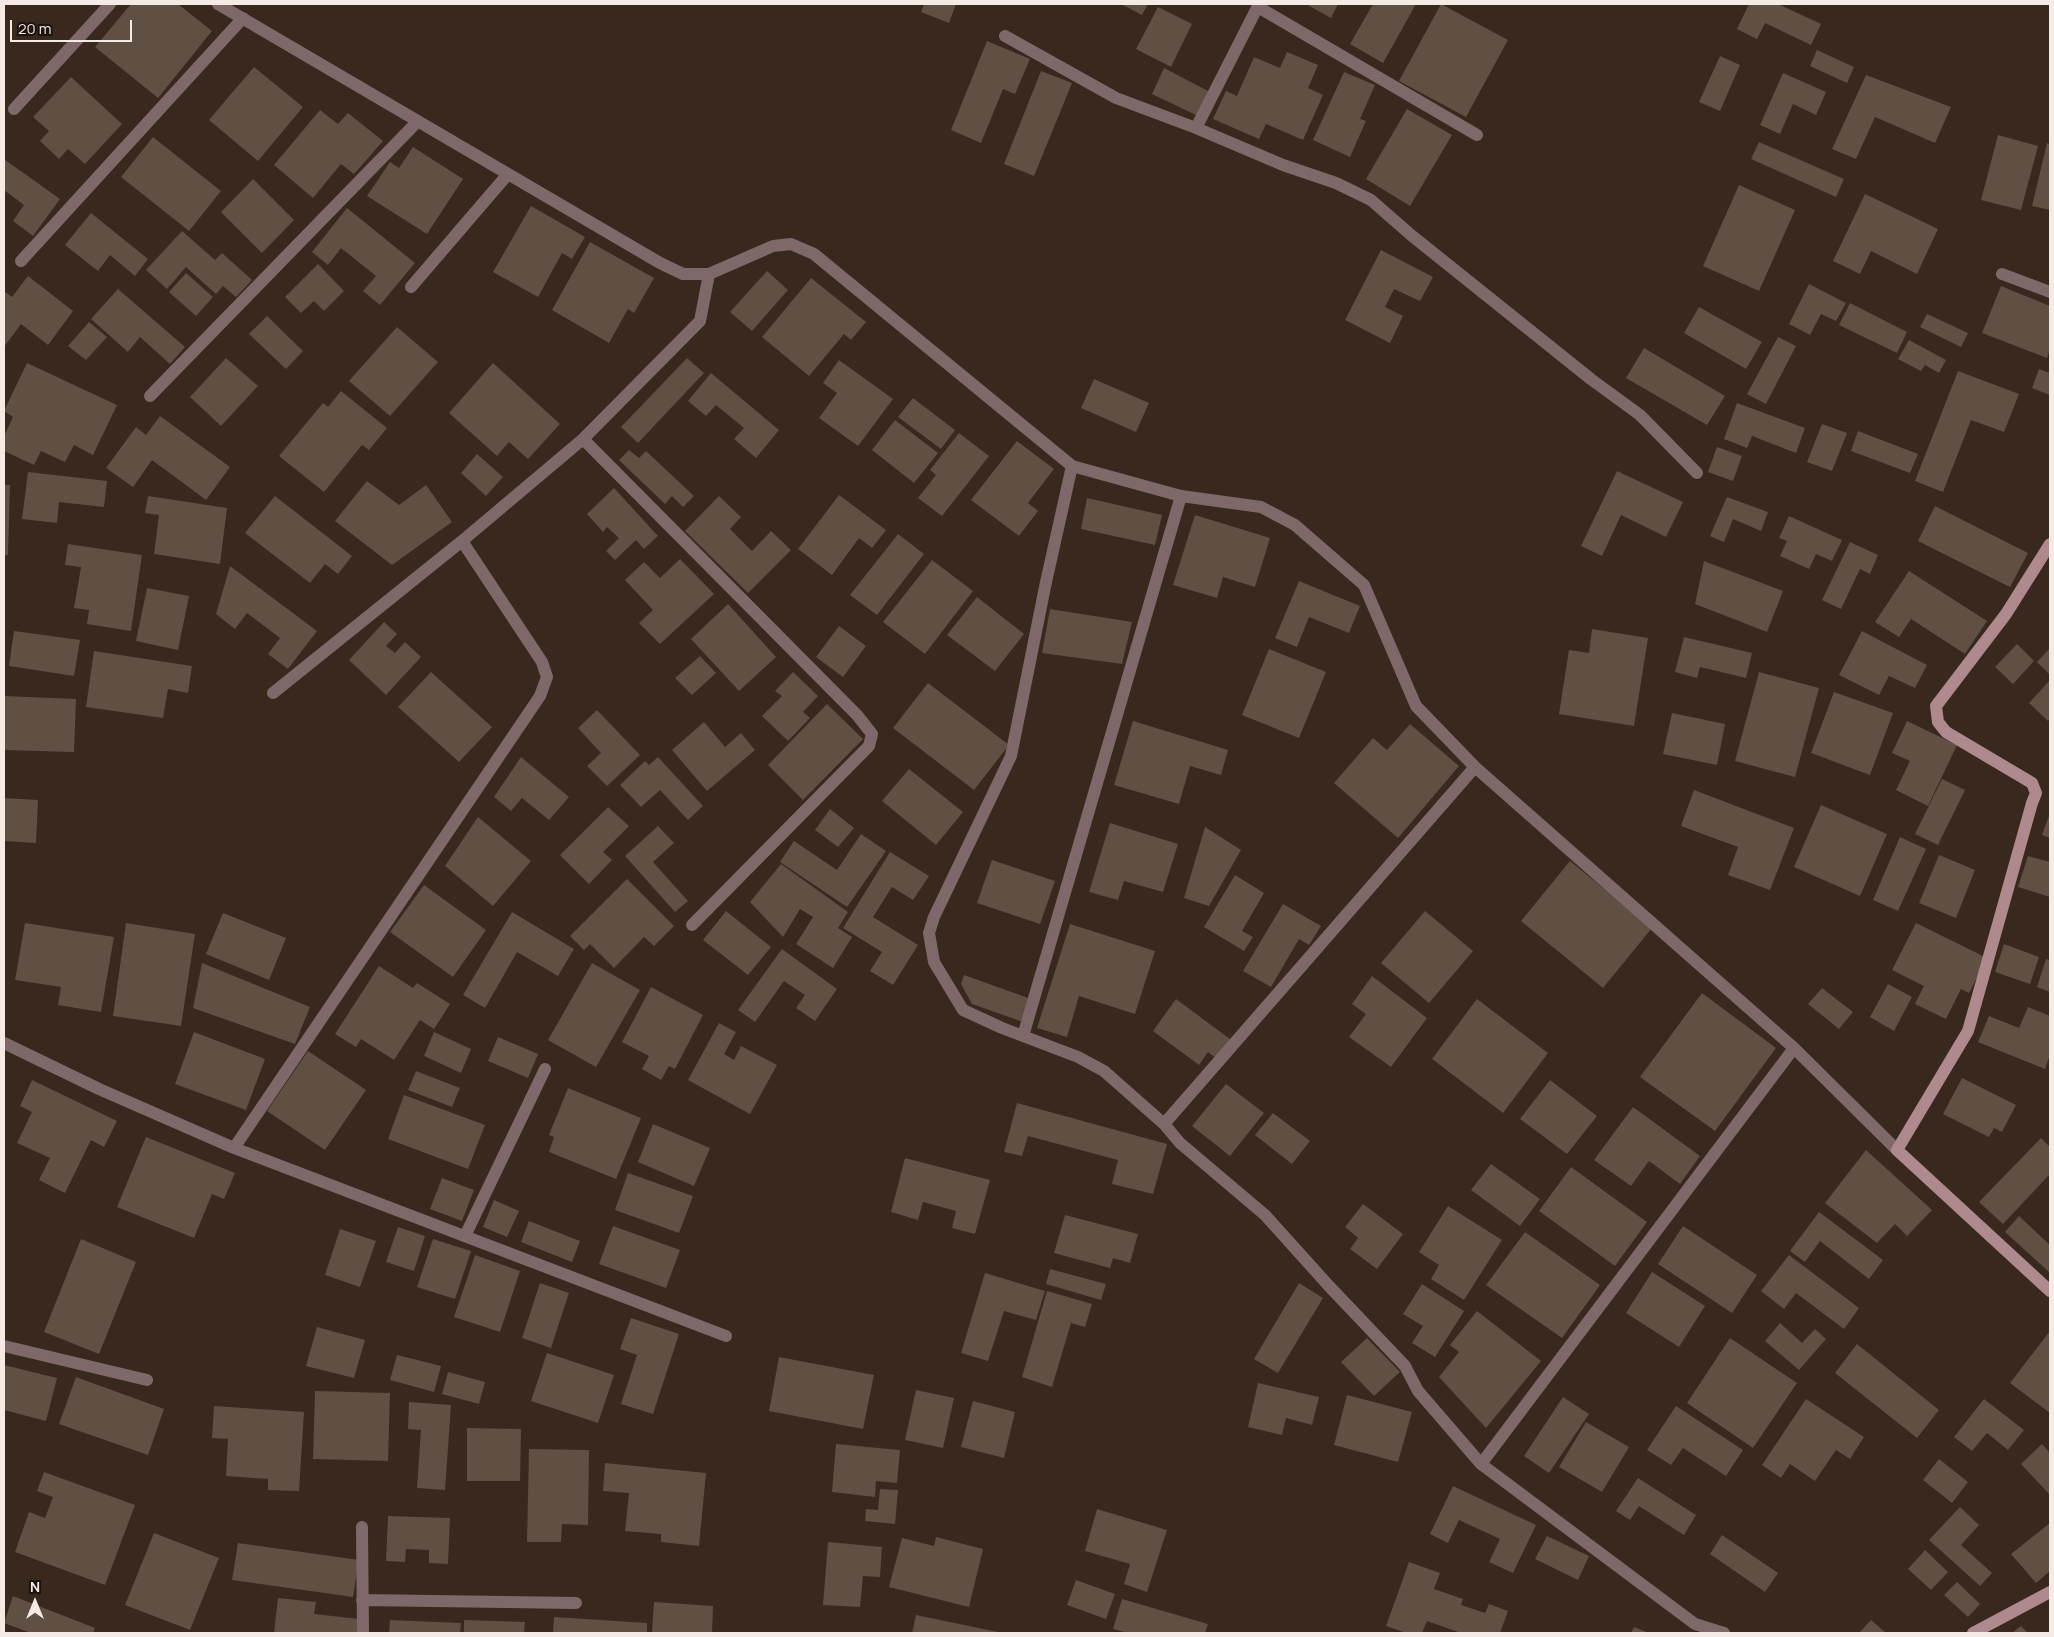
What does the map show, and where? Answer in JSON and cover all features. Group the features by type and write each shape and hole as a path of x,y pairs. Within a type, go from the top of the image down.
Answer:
{"street":[{"path":"14,109 110,4"},
{"path":"218,4 660,263 683,274 709,274 773,246 791,244 814,254 1072,466 1181,496 1261,507 1295,525 1364,585 1416,706 1475,767 1794,1048 1897,1150 2050,1291"},
{"path":"1196,128 1259,5 1477,135"},
{"path":"21,261 242,18"},
{"path":"1005,36 1116,98 1196,128 1284,165 1336,183 1371,200 1410,235 1576,368 1640,416 1697,473"},
{"path":"150,396 418,121"},
{"path":"411,287 508,174"},
{"path":"274,693 462,541 583,439 700,321 709,274"},
{"path":"2002,274 2050,292"},
{"path":"583,439 857,715 872,734 869,746 692,926"},
{"path":"1072,466 1046,582 1011,756 934,917 929,933 934,962 963,1010 1023,1036 1078,1056 1104,1071 1164,1124 1180,1144 1265,1215 1405,1366 1418,1391 1481,1464 1695,1624 1724,1633"},
{"path":"1023,1036 1181,496"},
{"path":"234,1148 540,696 547,677 542,662 462,541"},
{"path":"1897,1150 1968,1031 2036,793 2032,783 1946,732 1938,722 1936,706 2006,614 2050,544"},
{"path":"1164,1124 1475,767"},
{"path":"4,1043 99,1089 234,1148 726,1336"},
{"path":"1481,1464 1794,1048"},
{"path":"465,1236 545,1069"},
{"path":"4,1346 147,1380"},
{"path":"362,1527 363,1633"},
{"path":"1973,1633 2050,1592"},
{"path":"362,1600 576,1603"}],"building":[{"path":"131,4 178,4 212,31 158,98 95,47"},
{"path":"924,4 956,4 949,23 921,12"},
{"path":"1121,4 1148,4 1142,15"},
{"path":"1306,4 1338,4 1331,18"},
{"path":"1373,4 1416,4 1383,63 1350,44"},
{"path":"1441,4 1508,40 1466,117 1399,81"},
{"path":"1749,4 1778,4 1821,24 1811,45 1765,23 1757,39 1737,29"},
{"path":"1158,7 1192,24 1171,67 1136,49"},
{"path":"987,41 1030,59 1015,94 1003,89 981,143 951,130"},
{"path":"1817,50 1854,67 1847,83 1810,66"},
{"path":"1287,52 1318,65 1308,88 1323,95 1303,140 1266,124 1259,139 1213,119 1226,91 1237,96 1254,57 1280,68"},
{"path":"1720,56 1740,65 1720,111 1699,102"},
{"path":"254,67 303,107 258,161 209,120"},
{"path":"1164,68 1210,92 1198,116 1152,94"},
{"path":"1041,71 1072,83 1034,176 1004,164"},
{"path":"1344,72 1375,85 1360,119 1366,121 1350,157 1313,140"},
{"path":"1783,73 1826,92 1816,115 1793,104 1780,134 1760,125"},
{"path":"1866,75 1951,107 1935,143 1875,117 1856,159 1832,149"},
{"path":"71,77 122,124 85,164 68,149 59,159 40,141 49,131 33,117"},
{"path":"1407,109 1452,135 1410,206 1366,179"},
{"path":"320,110 338,124 348,113 383,141 354,174 341,164 313,198 274,165"},
{"path":"1998,135 2038,146 2021,210 1981,200"},
{"path":"153,137 221,191 189,231 121,177"},
{"path":"1759,142 1844,179 1836,197 1751,159"},
{"path":"2047,143 2050,144 2050,210 2032,206"},
{"path":"413,147 463,179 427,234 367,196 390,162 399,168"},
{"path":"4,159 60,199 33,236 13,221 24,205 4,190"},
{"path":"253,179 294,220 262,253 221,212"},
{"path":"1739,185 1795,210 1759,291 1703,266"},
{"path":"1865,194 1938,229 1917,274 1871,251 1860,274 1833,261"},
{"path":"531,206 585,237 572,259 562,253 538,297 493,272"},
{"path":"347,208 415,263 380,305 363,291 376,276 341,248 328,265 312,252"},
{"path":"91,213 148,259 135,276 110,255 98,271 65,245"},
{"path":"182,231 215,260 222,253 252,280 236,297 223,286 216,294 186,267 167,289 146,270"},
{"path":"590,242 654,278 634,313 628,309 609,343 552,310"},
{"path":"1381,250 1433,277 1420,301 1394,289 1385,307 1403,316 1390,343 1345,320"},
{"path":"318,264 344,291 324,311 314,301 301,313 285,297"},
{"path":"767,271 788,290 752,331 730,312"},
{"path":"186,273 213,297 196,316 169,292"},
{"path":"28,276 73,311 48,345 21,324 4,347 4,291 12,297"},
{"path":"811,278 866,322 851,340 844,334 809,376 762,337"},
{"path":"1809,284 1846,303 1836,321 1821,314 1810,335 1789,324"},
{"path":"2001,286 2050,306 2050,349 2047,358 1982,333"},
{"path":"118,289 185,347 170,364 140,337 128,352 91,319"},
{"path":"1850,303 1907,332 1897,353 1839,325"},
{"path":"1699,307 1762,342 1746,369 1684,333"},
{"path":"1927,314 1968,333 1961,347 1920,327"},
{"path":"267,316 303,351 286,369 249,334"},
{"path":"89,322 107,337 86,360 68,346"},
{"path":"397,327 438,362 390,416 349,381"},
{"path":"1778,337 1796,346 1766,404 1747,394"},
{"path":"1909,340 1946,360 1939,373 1925,365 1921,371 1898,359"},
{"path":"1644,348 1725,396 1707,425 1626,378"},
{"path":"226,358 258,386 221,426 190,397"},
{"path":"687,358 704,373 638,443 621,427"},
{"path":"839,360 893,399 858,446 819,418 837,393 823,383"},
{"path":"27,363 117,405 93,455 74,445 65,462 41,451 34,465 4,451 4,436 13,417 4,411"},
{"path":"493,363 560,424 528,459 509,442 497,456 449,413"},
{"path":"2039,369 2050,373 2050,395 2032,388"},
{"path":"1958,371 2019,394 2004,432 1971,420 1943,492 1915,481"},
{"path":"711,373 779,430 756,458 734,439 744,428 716,405 706,416 688,401"},
{"path":"1094,379 1149,403 1136,432 1081,408"},
{"path":"341,391 387,428 369,450 362,445 324,492 279,456 323,403 328,407"},
{"path":"913,398 955,430 941,449 898,417"},
{"path":"1737,403 1805,428 1796,453 1752,436 1747,448 1724,439"},
{"path":"160,416 230,467 206,500 152,460 133,487 106,468 136,427 146,435"},
{"path":"895,420 938,453 914,483 872,450"},
{"path":"1822,424 1847,433 1832,471 1807,462"},
{"path":"1858,431 1918,454 1910,473 1851,451"},
{"path":"959,433 989,456 942,516 918,498 936,475 930,470"},
{"path":"1017,441 1054,469 1028,503 1038,511 1019,536 971,500"},
{"path":"1717,447 1742,456 1733,481 1708,472"},
{"path":"629,450 639,458 646,451 694,496 683,507 672,496 665,504 619,460"},
{"path":"477,454 503,477 486,496 461,473"},
{"path":"1617,471 1683,502 1666,537 1621,515 1602,556 1581,546"},
{"path":"28,472 107,481 104,507 59,502 57,523 22,519"},
{"path":"367,481 399,505 426,485 452,522 392,565 335,521"},
{"path":"4,485 10,485 8,555 4,555"},
{"path":"614,488 658,536 644,549 636,540 615,560 606,551 619,538 607,527 603,532 587,514"},
{"path":"839,495 886,530 872,548 859,538 832,575 798,549"},
{"path":"148,496 227,508 220,564 154,554 159,515 145,513"},
{"path":"275,496 352,556 338,574 325,564 310,583 245,533"},
{"path":"719,496 741,517 730,529 752,551 771,531 791,550 748,593 685,531"},
{"path":"1727,497 1768,512 1761,531 1733,519 1724,542 1710,536"},
{"path":"1087,498 1162,515 1155,545 1081,529"},
{"path":"1935,506 2028,553 2010,587 1918,541"},
{"path":"1195,515 1270,538 1255,587 1223,577 1217,598 1173,585"},
{"path":"1789,516 1842,540 1832,561 1816,554 1809,569 1780,556 1787,541 1779,538"},
{"path":"898,534 924,554 877,615 850,595"},
{"path":"1850,542 1878,555 1870,574 1860,569 1841,609 1822,600"},
{"path":"68,544 142,555 131,631 87,624 89,610 74,608 81,567 65,565"},
{"path":"680,559 714,594 660,644 639,623 653,610 625,580 644,562 660,578"},
{"path":"932,560 973,591 925,654 883,622"},
{"path":"1704,561 1783,591 1767,632 1695,604"},
{"path":"230,566 317,631 288,669 268,654 280,638 247,613 235,629 216,614"},
{"path":"1909,571 1987,621 1965,654 1911,619 1899,637 1875,622"},
{"path":"1299,581 1360,606 1349,633 1309,617 1297,647 1275,638"},
{"path":"147,588 189,596 178,650 136,641"},
{"path":"977,597 1024,634 995,671 947,635"},
{"path":"728,604 776,657 739,691 691,639"},
{"path":"1050,609 1132,622 1122,664 1042,653"},
{"path":"384,622 397,634 386,646 395,653 405,642 421,657 386,695 349,660"},
{"path":"839,626 866,646 843,677 816,657"},
{"path":"1592,629 1648,638 1634,726 1559,714 1569,650 1589,653"},
{"path":"14,631 80,640 74,676 9,666"},
{"path":"1862,631 1927,665 1915,688 1889,676 1879,695 1839,675"},
{"path":"1684,637 1752,653 1746,678 1700,667 1697,678 1675,672"},
{"path":"2017,644 2034,661 2013,684 1995,667"},
{"path":"2050,648 2050,675 2037,662"},
{"path":"1269,649 1326,672 1299,738 1242,715"},
{"path":"94,651 192,666 188,693 168,689 163,718 86,707"},
{"path":"700,656 716,673 692,695 675,678"},
{"path":"431,672 492,727 459,762 398,707"},
{"path":"793,672 818,696 803,712 810,718 788,741 762,716 782,696 775,691"},
{"path":"1759,672 1819,688 1795,777 1735,761"},
{"path":"2050,680 2050,719 2048,721 2029,703"},
{"path":"928,683 1009,745 974,790 893,728"},
{"path":"1834,692 1893,713 1870,775 1811,753"},
{"path":"4,696 76,699 74,752 4,750"},
{"path":"827,704 863,739 803,800 768,765"},
{"path":"597,710 640,755 607,786 587,766 601,753 578,728"},
{"path":"1672,713 1725,724 1717,765 1663,754"},
{"path":"1133,721 1228,750 1221,775 1190,766 1179,804 1114,785"},
{"path":"1907,721 1957,745 1928,806 1896,790 1910,761 1892,753"},
{"path":"704,722 725,747 741,733 755,750 707,791 672,750"},
{"path":"1410,724 1459,766 1398,838 1334,783 1373,738 1387,750"},
{"path":"521,757 569,797 549,820 522,798 511,811 494,797"},
{"path":"658,757 703,806 688,820 660,790 641,807 620,785 645,761 649,765"},
{"path":"909,769 963,812 936,845 882,801"},
{"path":"1942,779 1965,790 1938,845 1915,834"},
{"path":"1694,790 1794,828 1770,890 1728,875 1738,847 1681,826"},
{"path":"4,798 38,800 36,843 4,841"},
{"path":"1821,805 1887,834 1860,896 1794,867"},
{"path":"608,807 629,826 603,852 612,860 589,884 560,855"},
{"path":"830,809 854,828 838,847 815,830"},
{"path":"2050,813 2050,838 2042,835"},
{"path":"478,817 531,861 493,906 445,866"},
{"path":"1110,823 1178,844 1163,892 1124,881 1118,900 1089,892"},
{"path":"658,826 674,843 653,862 688,901 675,912 625,856"},
{"path":"1205,827 1241,850 1209,906 1184,898"},
{"path":"861,834 886,851 847,907 780,862 794,841 837,870"},
{"path":"1900,837 1926,849 1898,911 1873,900"},
{"path":"890,852 929,876 913,900 892,887 873,917 918,945 893,985 870,971 882,952 843,928"},
{"path":"1939,855 1975,870 1956,918 1919,903"},
{"path":"2028,856 2050,862 2050,897 2018,887"},
{"path":"992,860 1055,881 1040,924 977,903"},
{"path":"1570,861 1652,928 1603,988 1521,921"},
{"path":"781,864 848,912 838,928 852,937 833,968 796,944 813,917 800,909 783,937 750,902"},
{"path":"1235,875 1264,893 1242,931 1253,937 1244,951 1204,927"},
{"path":"627,879 674,926 654,946 644,937 614,968 590,944 584,950 570,936"},
{"path":"424,885 486,930 453,977 390,932"},
{"path":"1283,904 1321,926 1309,945 1299,939 1271,987 1243,971"},
{"path":"726,911 771,947 748,975 703,940"},
{"path":"1425,911 1473,951 1429,1003 1381,963"},
{"path":"512,912 574,949 558,976 517,952 485,1008 463,995"},
{"path":"223,913 286,938 269,980 206,954"},
{"path":"25,923 114,937 101,1012 58,1005 61,987 15,980"},
{"path":"126,923 195,934 181,1026 113,1016"},
{"path":"1916,923 1987,958 1969,993 1961,989 1946,1019 1915,1004 1924,986 1892,970"},
{"path":"1070,924 1155,951 1135,1014 1079,996 1067,1037 1037,1028"},
{"path":"2004,944 2039,957 2030,984 1995,972"},
{"path":"782,949 837,989 815,1021 796,1008 805,995 784,981 755,1022 738,1010"},
{"path":"2046,959 2050,960 2050,992 2037,987"},
{"path":"202,963 310,1007 295,1044 193,1008"},
{"path":"592,963 640,990 596,1067 548,1040"},
{"path":"379,966 413,988 417,983 450,1004 434,1029 420,1020 394,1060 361,1039 356,1047 335,1034"},
{"path":"964,975 1031,999 1023,1022 972,1004 961,984"},
{"path":"1372,976 1427,1018 1391,1067 1349,1037 1366,1014 1352,1004"},
{"path":"1888,984 1912,997 1894,1031 1870,1017"},
{"path":"651,987 703,1015 675,1069 669,1066 661,1080 642,1069 649,1056 622,1042"},
{"path":"1822,988 1853,1012 1839,1029 1808,1004"},
{"path":"1702,993 1776,1048 1715,1131 1640,1077"},
{"path":"1176,999 1234,1042 1220,1061 1208,1052 1199,1065 1153,1031"},
{"path":"1477,999 1548,1053 1503,1113 1432,1059"},
{"path":"2028,1007 2050,1016 2050,1055 2045,1069 1978,1042 1989,1016 2019,1028"},
{"path":"719,1023 736,1032 724,1054 734,1060 741,1046 777,1065 750,1114 688,1080"},
{"path":"194,1032 265,1059 246,1110 175,1084"},
{"path":"434,1032 471,1049 461,1073 424,1056"},
{"path":"498,1037 538,1054 528,1078 488,1061"},
{"path":"308,1051 366,1090 325,1150 267,1111"},
{"path":"416,1071 460,1088 452,1107 408,1090"},
{"path":"1962,1078 2016,1105 2002,1132 1994,1128 1989,1137 1943,1114"},
{"path":"32,1080 117,1121 104,1147 91,1140 65,1193 39,1180 50,1158 17,1143 32,1112 20,1106"},
{"path":"1550,1080 1597,1116 1567,1154 1520,1119"},
{"path":"1226,1084 1264,1113 1230,1156 1192,1126"},
{"path":"568,1088 641,1118 616,1179 549,1152 554,1137 549,1135"},
{"path":"404,1095 485,1125 468,1169 388,1139"},
{"path":"1017,1103 1167,1144 1153,1194 1112,1184 1118,1160 1028,1136 1022,1156 1004,1152"},
{"path":"1633,1107 1700,1156 1680,1184 1649,1161 1631,1186 1594,1160"},
{"path":"1273,1113 1310,1141 1292,1164 1255,1135"},
{"path":"653,1124 710,1148 694,1186 638,1162"},
{"path":"146,1137 235,1173 224,1199 212,1194 194,1238 117,1207"},
{"path":"2041,1138 2050,1147 2050,1174 2003,1224 1979,1202"},
{"path":"1866,1150 1932,1210 1907,1236 1895,1224 1877,1243 1825,1203"},
{"path":"905,1158 990,1180 975,1234 952,1228 956,1211 923,1202 918,1220 891,1212"},
{"path":"1491,1164 1540,1199 1520,1226 1471,1190"},
{"path":"1571,1167 1647,1222 1615,1266 1539,1211"},
{"path":"628,1173 693,1196 679,1233 615,1210"},
{"path":"442,1178 474,1190 462,1221 430,1209"},
{"path":"494,1200 519,1211 507,1237 483,1227"},
{"path":"1363,1204 1403,1234 1377,1269 1350,1249 1358,1238 1345,1227"},
{"path":"1448,1206 1502,1240 1464,1300 1431,1279 1439,1265 1419,1252"},
{"path":"1819,1212 1883,1260 1869,1279 1820,1241 1805,1262 1790,1251"},
{"path":"1065,1215 1138,1234 1130,1263 1113,1258 1110,1268 1054,1253"},
{"path":"2019,1216 2050,1245 2049,1272 2005,1232"},
{"path":"529,1221 580,1241 572,1262 521,1242"},
{"path":"613,1226 680,1250 666,1288 599,1264"},
{"path":"1683,1226 1757,1275 1732,1313 1658,1264"},
{"path":"398,1227 425,1236 414,1271 386,1262"},
{"path":"340,1229 376,1241 360,1287 325,1275"},
{"path":"1525,1232 1600,1285 1562,1338 1486,1285"},
{"path":"81,1239 136,1262 99,1354 44,1332"},
{"path":"433,1239 471,1251 455,1299 417,1287"},
{"path":"475,1255 520,1271 500,1332 454,1317"},
{"path":"1789,1255 1859,1308 1844,1329 1796,1293 1784,1309 1761,1291"},
{"path":"1050,1269 1106,1284 1101,1300 1046,1284"},
{"path":"1652,1272 1705,1306 1679,1347 1626,1313"},
{"path":"985,1273 1045,1291 1036,1320 1004,1311 988,1361 961,1353"},
{"path":"540,1283 569,1293 551,1348 522,1338"},
{"path":"1299,1283 1323,1298 1278,1373 1254,1359"},
{"path":"1422,1284 1464,1311 1435,1357 1412,1343 1423,1326 1403,1314"},
{"path":"1047,1291 1092,1304 1085,1327 1071,1323 1052,1387 1022,1377"},
{"path":"1477,1311 1541,1361 1486,1428 1439,1377 1459,1352 1450,1345"},
{"path":"631,1318 679,1334 653,1414 621,1404 637,1355 620,1349"},
{"path":"1780,1323 1802,1343 1815,1329 1826,1339 1799,1370 1765,1341"},
{"path":"317,1327 365,1340 354,1378 306,1366"},
{"path":"2050,1331 2050,1413 2010,1383"},
{"path":"1367,1338 1400,1372 1374,1396 1341,1362"},
{"path":"1730,1338 1797,1383 1753,1448 1687,1403"},
{"path":"1857,1344 1939,1410 1917,1438 1835,1373"},
{"path":"547,1353 614,1375 598,1423 531,1401"},
{"path":"397,1355 441,1366 434,1392 390,1380"},
{"path":"779,1357 874,1375 863,1429 769,1411"},
{"path":"4,1365 57,1378 46,1421 4,1410"},
{"path":"448,1372 485,1382 479,1404 442,1394"},
{"path":"76,1377 164,1409 148,1455 59,1424"},
{"path":"1258,1383 1319,1397 1312,1425 1286,1418 1282,1435 1248,1427"},
{"path":"916,1390 954,1398 943,1448 905,1440"},
{"path":"315,1391 390,1393 388,1461 313,1459"},
{"path":"1347,1395 1412,1412 1398,1462 1334,1445"},
{"path":"1563,1397 1589,1414 1549,1473 1524,1456"},
{"path":"1806,1399 1864,1437 1850,1459 1836,1450 1815,1481 1790,1464 1781,1478 1762,1465"},
{"path":"1984,1399 2024,1430 2008,1450 1987,1433 1972,1451 1954,1437"},
{"path":"973,1401 1015,1412 1004,1458 961,1447"},
{"path":"409,1402 451,1405 445,1490 417,1488 421,1430 408,1429"},
{"path":"214,1406 304,1412 299,1491 268,1490 268,1479 226,1476 228,1439 212,1438"},
{"path":"1676,1406 1743,1450 1726,1476 1683,1448 1671,1465 1647,1450"},
{"path":"1586,1422 1629,1447 1602,1492 1559,1467"},
{"path":"467,1428 521,1429 520,1481 467,1481"},
{"path":"836,1444 900,1450 897,1483 876,1481 875,1497 832,1492"},
{"path":"2042,1444 2050,1453 2050,1495 2021,1464"},
{"path":"529,1449 589,1450 588,1525 562,1524 561,1542 527,1542"},
{"path":"1939,1459 1968,1482 1952,1503 1923,1480"},
{"path":"605,1463 706,1473 699,1546 661,1542 661,1534 625,1531 629,1493 603,1491"},
{"path":"44,1472 135,1505 105,1585 15,1552 29,1512 45,1518 53,1497 37,1491"},
{"path":"1638,1478 1696,1515 1684,1535 1639,1506 1630,1520 1616,1511"},
{"path":"1453,1486 1536,1525 1513,1573 1489,1562 1500,1539 1459,1520 1448,1543 1430,1534"},
{"path":"880,1489 898,1490 895,1524 865,1521 866,1509 878,1510"},
{"path":"1960,1507 1979,1525 1961,1545 1992,1573 1980,1586 1929,1540"},
{"path":"1097,1509 1167,1530 1147,1592 1124,1584 1130,1564 1085,1551"},
{"path":"388,1516 450,1518 448,1564 429,1563 429,1550 406,1549 405,1562 386,1561"},
{"path":"2050,1523 2050,1571 2036,1583 2011,1554"},
{"path":"154,1533 219,1558 190,1630 125,1605"},
{"path":"1722,1535 1778,1573 1765,1592 1710,1554"},
{"path":"1547,1536 1589,1556 1578,1580 1535,1559"},
{"path":"936,1537 983,1549 969,1607 889,1587 902,1538 934,1546"},
{"path":"828,1542 882,1547 880,1577 863,1576 860,1607 823,1605"},
{"path":"238,1543 359,1560 353,1597 232,1580"},
{"path":"1925,1550 1948,1572 1931,1590 1908,1569"},
{"path":"1409,1562 1440,1573 1434,1589 1463,1599 1461,1605 1485,1613 1489,1604 1508,1611 1500,1633 1461,1633 1427,1621 1422,1633 1406,1633 1386,1626"},
{"path":"1076,1580 1115,1594 1106,1619 1067,1605"},
{"path":"1957,1582 1980,1604 1968,1617 1944,1595"},
{"path":"13,1596 95,1628 93,1633 31,1633 4,1623"},
{"path":"278,1598 316,1602 314,1614 359,1619 357,1633 274,1633"},
{"path":"1122,1599 1208,1624 1205,1633 1128,1633 1113,1629"},
{"path":"654,1602 713,1606 712,1633 652,1633"},
{"path":"916,1615 998,1632 912,1633"},
{"path":"554,1617 647,1623 647,1633 553,1633"},
{"path":"390,1620 461,1623 460,1633 389,1633"},
{"path":"464,1620 525,1622 524,1633 464,1633"},
{"path":"1871,1620 1886,1633 1859,1633"},
{"path":"2021,1626 2028,1633 2012,1633"},
{"path":"1634,1627 1649,1633 1631,1633"}]}
